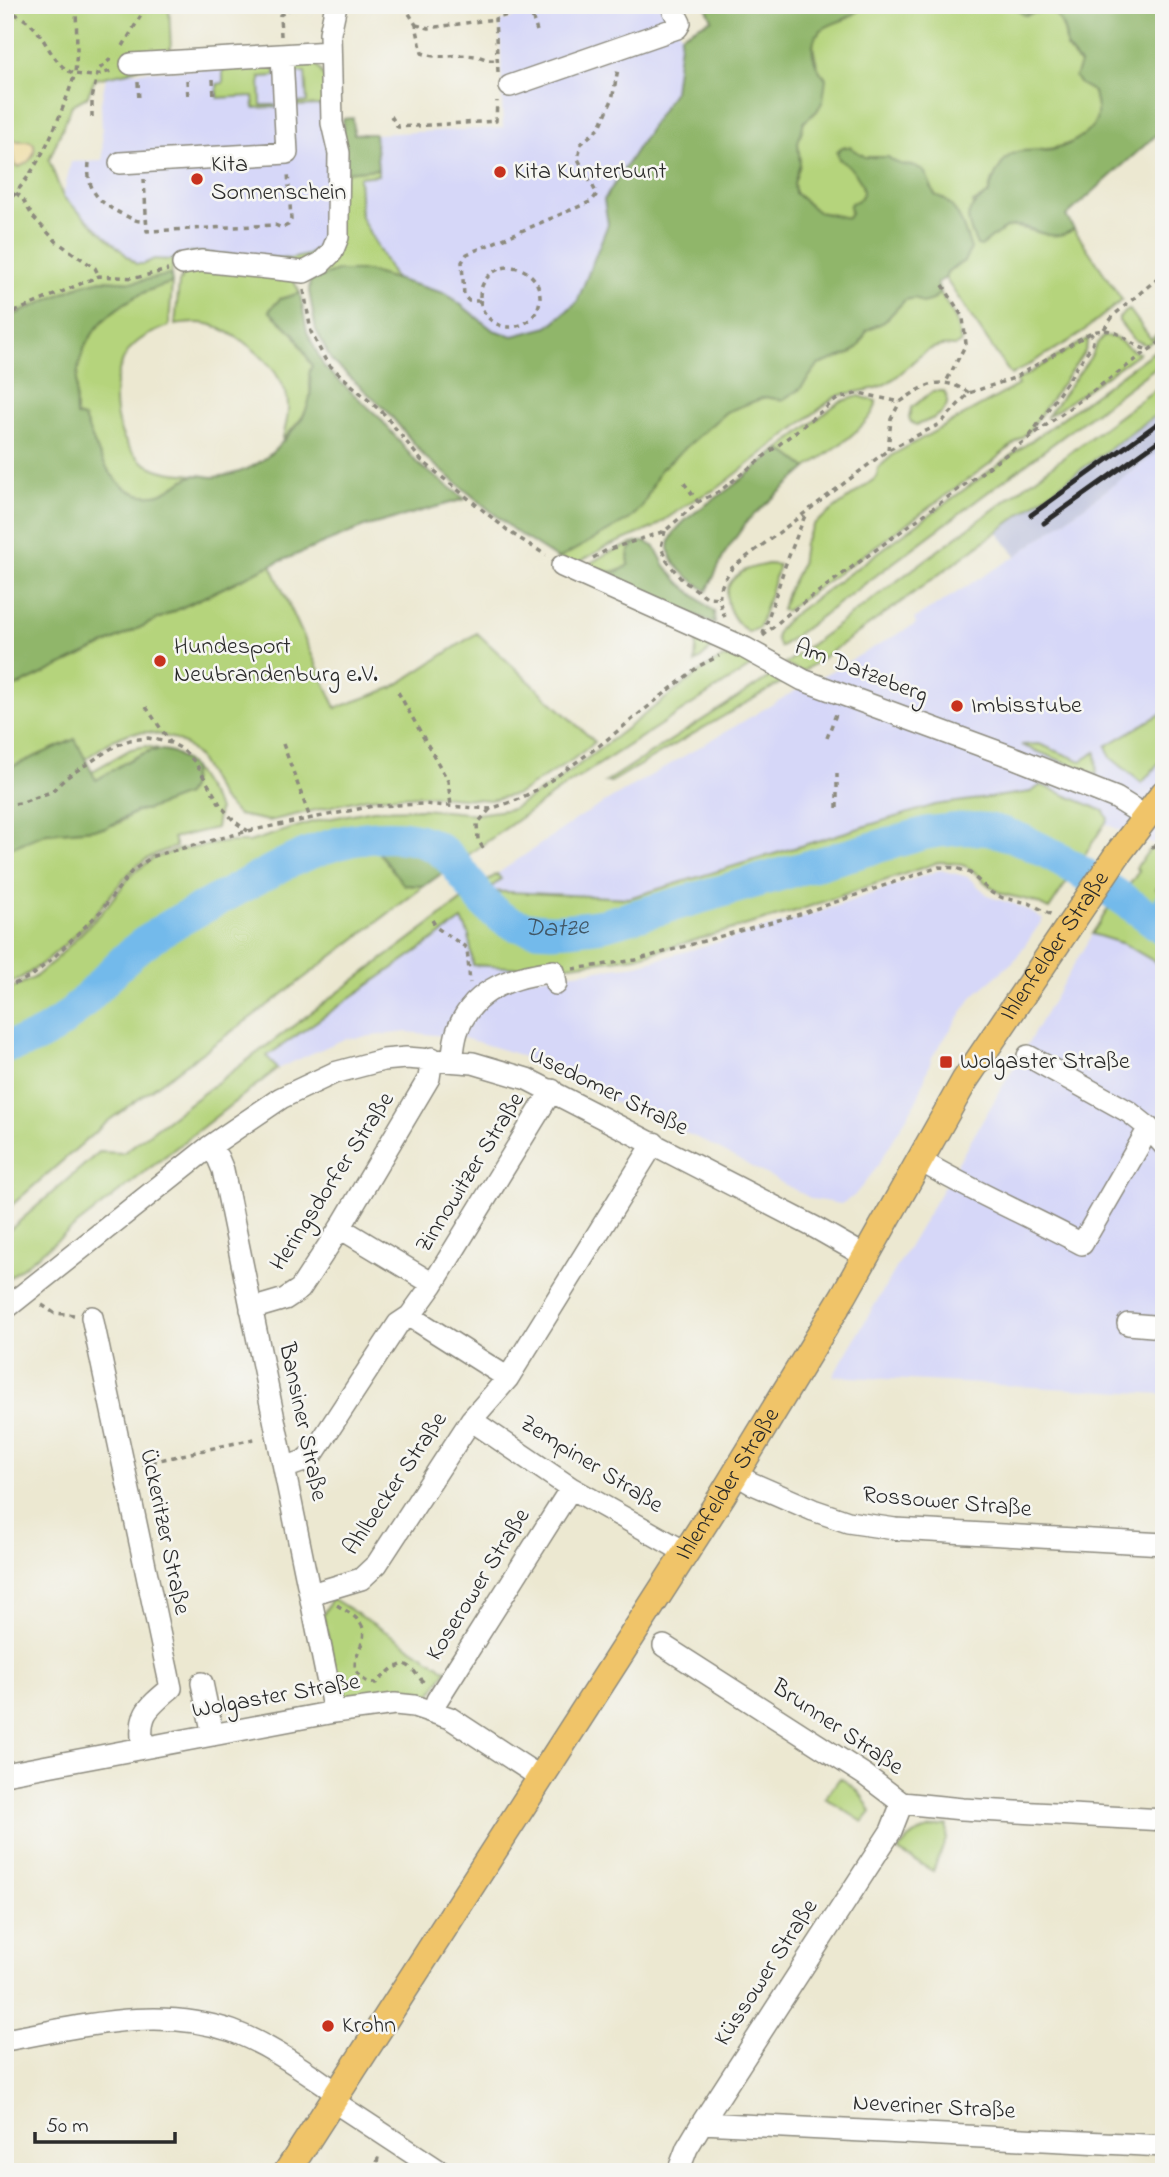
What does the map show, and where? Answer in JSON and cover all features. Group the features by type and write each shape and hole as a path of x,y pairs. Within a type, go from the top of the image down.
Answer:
{"main road":[{"name":"Ihlenfelder Straße","path":"287,2172 736,1474 965,1080 1117,855 1163,794"}],"street":[{"path":"183,264 201,261 304,272 321,263 332,251 338,237 339,153 332,123 330,52 330,33 336,5"},
{"path":"501,89 677,28 680,23 671,5"},
{"path":"131,64 330,52"},
{"path":"120,163 287,153 282,55"},
{"name":"Am Datzeberg","path":"566,569 745,648 803,680 1116,798 1145,816"},
{"path":"470,1009 505,981 524,975 555,978"},
{"name":"Heringsdorfer Straße","path":"251,1310 285,1298 300,1289 340,1228 470,1009"},
{"path":"1028,1056 1129,1112 1164,1144"},
{"name":"Usedomer Straße","path":"5,1309 209,1147 281,1098 312,1081 383,1060 442,1059 499,1069 552,1090 865,1256"},
{"name":"Zinnowitzer Straße","path":"285,1468 304,1461 315,1451 398,1324 410,1316 433,1284 552,1090"},
{"path":"919,1160 1082,1244 1149,1128"},
{"name":"Ahlbecker Straße","path":"318,1592 360,1579 377,1564 471,1420 508,1378 654,1143"},
{"name":"Bansiner Straße","path":"209,1147 223,1170 277,1434 318,1592 334,1712"},
{"name":"Zinnowitzer Straße","path":"340,1228 433,1284"},
{"path":"410,1316 508,1378"},
{"name":"Ückeritzer Straße","path":"92,1317 171,1689 143,1715 143,1748"},
{"path":"1128,1324 1164,1326"},
{"name":"Zempiner Straße","path":"471,1420 571,1488 685,1552"},
{"name":"Rossower Straße","path":"736,1474 813,1510 848,1522 895,1530 1164,1544"},
{"name":"Koserower Straße","path":"437,1703 571,1488"},
{"name":"Brunner Straße","path":"664,1646 865,1774 902,1803 962,1809 1164,1820"},
{"path":"202,1683 213,1735"},
{"name":"Wolgaster Straße","path":"5,1774 334,1712 394,1704 437,1703 450,1718 540,1777"},
{"name":"Küssower Straße","path":"678,2172 687,2148 702,2123 891,1831 902,1803"},
{"path":"5,2040 114,2021 179,2019 234,2032 292,2063 440,2172"},
{"name":"Neveriner Straße","path":"702,2123 1164,2146"}],"path":[{"path":"5,204 16,194 34,168 55,126 75,74 76,5"},
{"path":"92,117 92,99 98,70 120,50 147,5"},
{"path":"282,55 279,15 296,5"},
{"path":"404,5 416,25 422,53 434,57 478,55 486,61 497,60"},
{"path":"416,25 429,28 495,19 539,5"},
{"path":"529,8 537,31"},
{"path":"5,9 37,30 56,59 68,71 97,75"},
{"path":"391,116 398,127 495,121 501,89 495,19"},
{"path":"480,301 469,301 464,296 462,261 467,254 592,201 597,194 578,159 581,144 600,127 612,100 618,70 611,51"},
{"path":"143,161 146,231 275,225 282,228 291,220 287,153"},
{"path":"89,163 90,184 99,202 134,220 146,221"},
{"path":"16,194 57,242 94,268 99,276"},
{"path":"5,316 99,276 135,278 160,273 183,264"},
{"path":"508,267 527,272 538,289 540,298 532,317 516,326 496,324 482,310 480,301 484,282 490,274 508,267"},
{"path":"1104,329 1114,315 1164,273"},
{"path":"943,285 963,318 966,344 946,382"},
{"path":"304,290 312,332 327,363 384,414 421,460 511,533 566,569 607,550 665,531 698,502 720,491 837,400 859,393 900,402"},
{"path":"482,848 476,831 482,816 490,809 517,800 540,788 599,746 699,666 720,655 745,648 729,626 719,598 720,585 732,568 888,450 940,424 969,393 1013,378 1090,333 1104,329 1117,331 1138,347 1150,350"},
{"path":"1028,440 1092,345 1094,338 1090,333"},
{"path":"808,510 785,566 762,636 788,614 1164,339"},
{"path":"888,450 891,419 900,402 925,385 946,382 958,385 969,393"},
{"path":"684,483 698,502"},
{"path":"665,531 661,547 667,561 682,580 706,597 719,598"},
{"path":"398,692 448,781 451,806"},
{"path":"827,738 843,695"},
{"path":"146,707 171,743"},
{"path":"5,805 20,803 51,792 67,777 115,746 130,740 148,738 171,743 182,749 195,762 221,806 235,822 248,831"},
{"path":"283,744 310,818"},
{"path":"837,773 837,810"},
{"path":"5,988 32,976 101,911 132,871 153,856 248,831 373,806 422,804 490,809"},
{"path":"1146,844 1153,847 1164,843"},
{"path":"555,978 636,960 800,914 939,867 956,868 970,873 992,893 1029,903 1046,911"},
{"path":"432,920 438,928 467,948 470,1009"},
{"path":"26,1293 54,1313 92,1317"},
{"path":"124,1468 277,1434"},
{"path":"318,1592 356,1617 363,1628 363,1642 355,1662 355,1669 363,1679 376,1683 392,1669 404,1664 413,1669 437,1703"}],"shaded area":[{"name":"Kita Kunterbunt","path":"552,5 665,5 681,35 674,91 604,200 608,224 577,302 548,327 513,336 493,330 447,294 395,279 361,217 359,177 377,175 375,134 503,128 500,22"},
{"name":"Kita Sonnenschein","path":"300,61 325,96 328,157 325,232 319,247 308,255 289,259 191,253 172,260 154,259 144,264 135,264 63,197 71,162 103,160 101,103 106,77 128,72 275,66"},
{"path":"1164,409 1164,448 1016,556 997,531"},
{"path":"1164,448 1164,840 1152,844 1106,824 1108,819 1104,811 1041,785 1031,792 935,805 629,898 486,891 501,879 497,874 580,817 795,691 916,624 914,619 1016,556"},
{"path":"940,870 968,877 990,897 1017,905 1043,919 1014,961 974,995 932,1057 918,1098 875,1170 854,1196 841,1204 812,1199 702,1140 626,1108 517,1054 464,1038 407,1032 344,1039 277,1069 267,1056 463,919 469,935 473,964 525,968 528,979 638,965 802,918"},
{"path":"1092,934 1124,944 1164,967 1164,1394 833,1376"}],"green space":[{"path":"5,5 169,5 171,52 128,72 95,79 87,97 72,105 49,160 63,197 136,264 144,264 154,259 172,260 191,252 290,259 308,255 318,247 327,219 325,105 292,106 307,102 305,72 292,73 291,67 300,67 300,61 315,62 329,85 333,104 327,248 304,266 189,257 173,262 171,276 135,282 101,280 82,285 5,319"},
{"path":"705,5 863,5 848,17 823,29 813,43 815,61 826,78 823,101 817,111 804,122 798,143 800,164 794,183 795,193 818,212 848,218 851,203 859,199 863,188 851,168 839,159 837,152 842,147 850,147 865,157 888,157 898,163 917,167 925,173 935,195 949,203 959,217 971,249 964,261 947,272 945,278 937,283 940,292 933,300 922,303 915,298 905,300 884,322 867,330 859,346 851,353 818,365 800,389 782,400 765,397 726,412 660,470 642,507 630,519 558,559 516,532 425,457 387,411 331,360 316,330 309,291 310,281 337,271 367,271 447,294 493,330 513,336 548,327 577,302 608,224 604,200 674,91 681,35 712,19"},
{"path":"863,5 1011,5 1025,15 1052,12 1062,25 1066,48 1080,64 1080,84 1094,92 1097,117 1087,132 1079,139 1059,147 1018,152 991,183 988,195 973,203 1001,232 1005,227 1014,227 1056,235 1074,229 1122,300 1076,337 1011,375 945,278 947,272 964,261 935,195 916,166 896,165 888,157 865,157 850,147 839,159 856,174 864,196 849,207 851,213 848,218 818,212 795,193 794,183 800,164 798,143 804,122 817,111 820,81 813,48 815,37 825,27 846,19"},
{"path":"1011,5 1164,5 1164,128 1066,216 1074,229 1064,234 1047,235 1025,227 1009,227 981,246 977,245 970,229 968,216 973,206 988,195 1005,160 1013,153 1052,150 1069,144 1081,137 1097,117 1094,92 1080,84 1075,77 1080,64 1066,47 1064,31 1056,16 1047,11 1024,15"},
{"path":"275,66 275,76 260,77 261,105 276,107 254,108 253,96 218,98 217,84 223,83 223,69"},
{"path":"353,118 354,134 375,134 378,169 344,172 343,119"},
{"path":"378,169 378,175 359,177 361,217 395,279 342,272 310,281 314,274 324,267 344,172"},
{"path":"186,267 291,276 300,293 280,299 269,311 294,334 312,366 306,411 282,440 287,417 286,393 267,363 238,338 217,327 202,323 175,325 179,283"},
{"path":"169,275 172,283 136,297 103,321 88,341 81,358 76,387 76,416 84,418 102,459 119,483 144,495 159,494 192,476 228,475 253,466 281,443 307,409 311,386 309,373 312,366 294,334 269,311 280,299 300,293 307,332 324,367 380,418 417,463 465,499 364,527 271,565 5,692 5,319 82,285 101,280 135,282"},
{"path":"172,283 169,326 136,343 121,365 116,381 116,415 128,446 139,458 162,471 195,475 161,494 145,496 132,493 120,485 102,460 84,419 76,416 77,377 84,349 103,321 136,297"},
{"path":"940,292 956,320 961,343 932,349 890,382 879,387 835,397 718,488 692,501 653,528 606,547 576,564 558,559 630,519 642,507 660,470 726,412 765,397 782,400 800,389 818,365 851,353 859,346 867,330 884,322 905,300 932,300"},
{"path":"1129,309 1151,339 1164,329 1164,334 1146,345 1133,339 1119,321"},
{"path":"1104,336 1110,336 1139,353 1046,418 1090,358 1098,342"},
{"path":"1089,338 1085,351 1029,431 992,462 786,611 782,610 786,595 801,565 804,543 814,524 877,477 878,468 894,454 1018,385 1016,381"},
{"path":"1164,344 1164,361 780,647 777,634 791,616"},
{"path":"1164,383 1164,409 802,672 785,664"},
{"path":"933,391 944,391 947,398 945,409 922,423 916,425 911,422 911,408"},
{"path":"859,396 876,401 868,419 848,438 807,468 787,453 778,450 839,402"},
{"path":"778,450 787,453 807,468 748,520 725,553 707,591 677,567 670,554 671,538 683,522"},
{"path":"637,542 629,552 629,564 624,569 605,573 595,568 580,569 608,553"},
{"path":"637,542 646,542 655,547 665,566 679,582 714,612 715,624 590,567 610,572 619,571 629,564 630,549"},
{"path":"768,564 779,565 759,628 748,632 734,617 727,600 727,592 736,576 748,569"},
{"path":"271,565 336,708 392,688 477,633 595,742 518,794 490,800 423,795 367,798 269,821 238,815 221,798 198,757 186,745 149,732 130,733 113,740 85,759 75,739 9,768 5,761 5,692"},
{"path":"697,632 716,643 695,663"},
{"path":"738,655 747,657 753,665 564,787 455,864 441,850 404,885 424,886 279,997 108,1121 5,1211 5,991 34,978 55,960 102,912 133,873 154,858 178,850 227,842 249,842 312,822 373,810 422,809 477,814 512,809 559,780 704,669 721,659"},
{"path":"771,676 782,682 611,782 606,782"},
{"path":"1164,712 1164,757 1142,783 1111,758 1106,746"},
{"path":"75,739 96,780 134,757 156,750 166,750 178,755 193,768 190,788 186,795 137,811 106,828 47,833 5,850 5,761 9,768"},
{"path":"1039,744 1081,761 1096,752 1097,775 1021,745"},
{"path":"146,746 159,749 148,751 96,781 91,772 131,749"},
{"path":"193,768 219,809 216,828 173,838 176,847 141,862 57,952 30,972 5,985 5,850 46,833 117,824 137,811 186,795 190,788"},
{"path":"1041,785 1104,811 1108,819 1049,909 1033,901 1001,893 963,865 939,862 799,910 636,957 525,968 473,965 469,935 462,920 267,1056 277,1069 5,1281 5,1234 99,1152 123,1153 497,874 501,879 487,891 629,898 935,805 1031,792"},
{"path":"381,837 412,839 430,845 455,864 424,886 404,885 378,851"},
{"path":"1164,846 1164,880 1156,889 1164,896 1164,967 1124,944 1092,934 1112,903 1115,905 1139,871 1136,868 1149,850"},
{"path":"332,1598 447,1670 430,1695 398,1689 341,1697 323,1615"},
{"path":"840,1778 859,1792 868,1806 871,1812 863,1822 825,1798"},
{"path":"947,1825 946,1840 933,1871 898,1851 908,1839 919,1832"}],"sand":[{"path":"5,122 15,141 29,141 34,144 31,158 19,167 15,166 12,143 5,138"}],"waterway":[{"name":"Datze","path":"5,1046 45,1033 62,1021 139,947 179,921 269,872 317,850 374,837 409,838 430,844 448,856 496,914 509,922 531,929 555,930 603,925 926,833 966,829 990,830 1031,845 1080,871 1164,929"},
{"path":"1145,914 1161,894"}],"railway":[{"path":"1031,515 1164,419"},
{"path":"1044,523 1164,437"}],"place":[{"name":"Kita Kunterbunt","path":"500,172"},
{"name":"Kita Sonnenschein","path":"197,179"},
{"name":"Hundesport Neubrandenburg e.V.","path":"160,661"},
{"name":"Imbisstube","path":"957,706"},
{"name":"Wolgaster Straße","path":"946,1062"},
{"name":"Krohn","path":"328,2026"}]}
